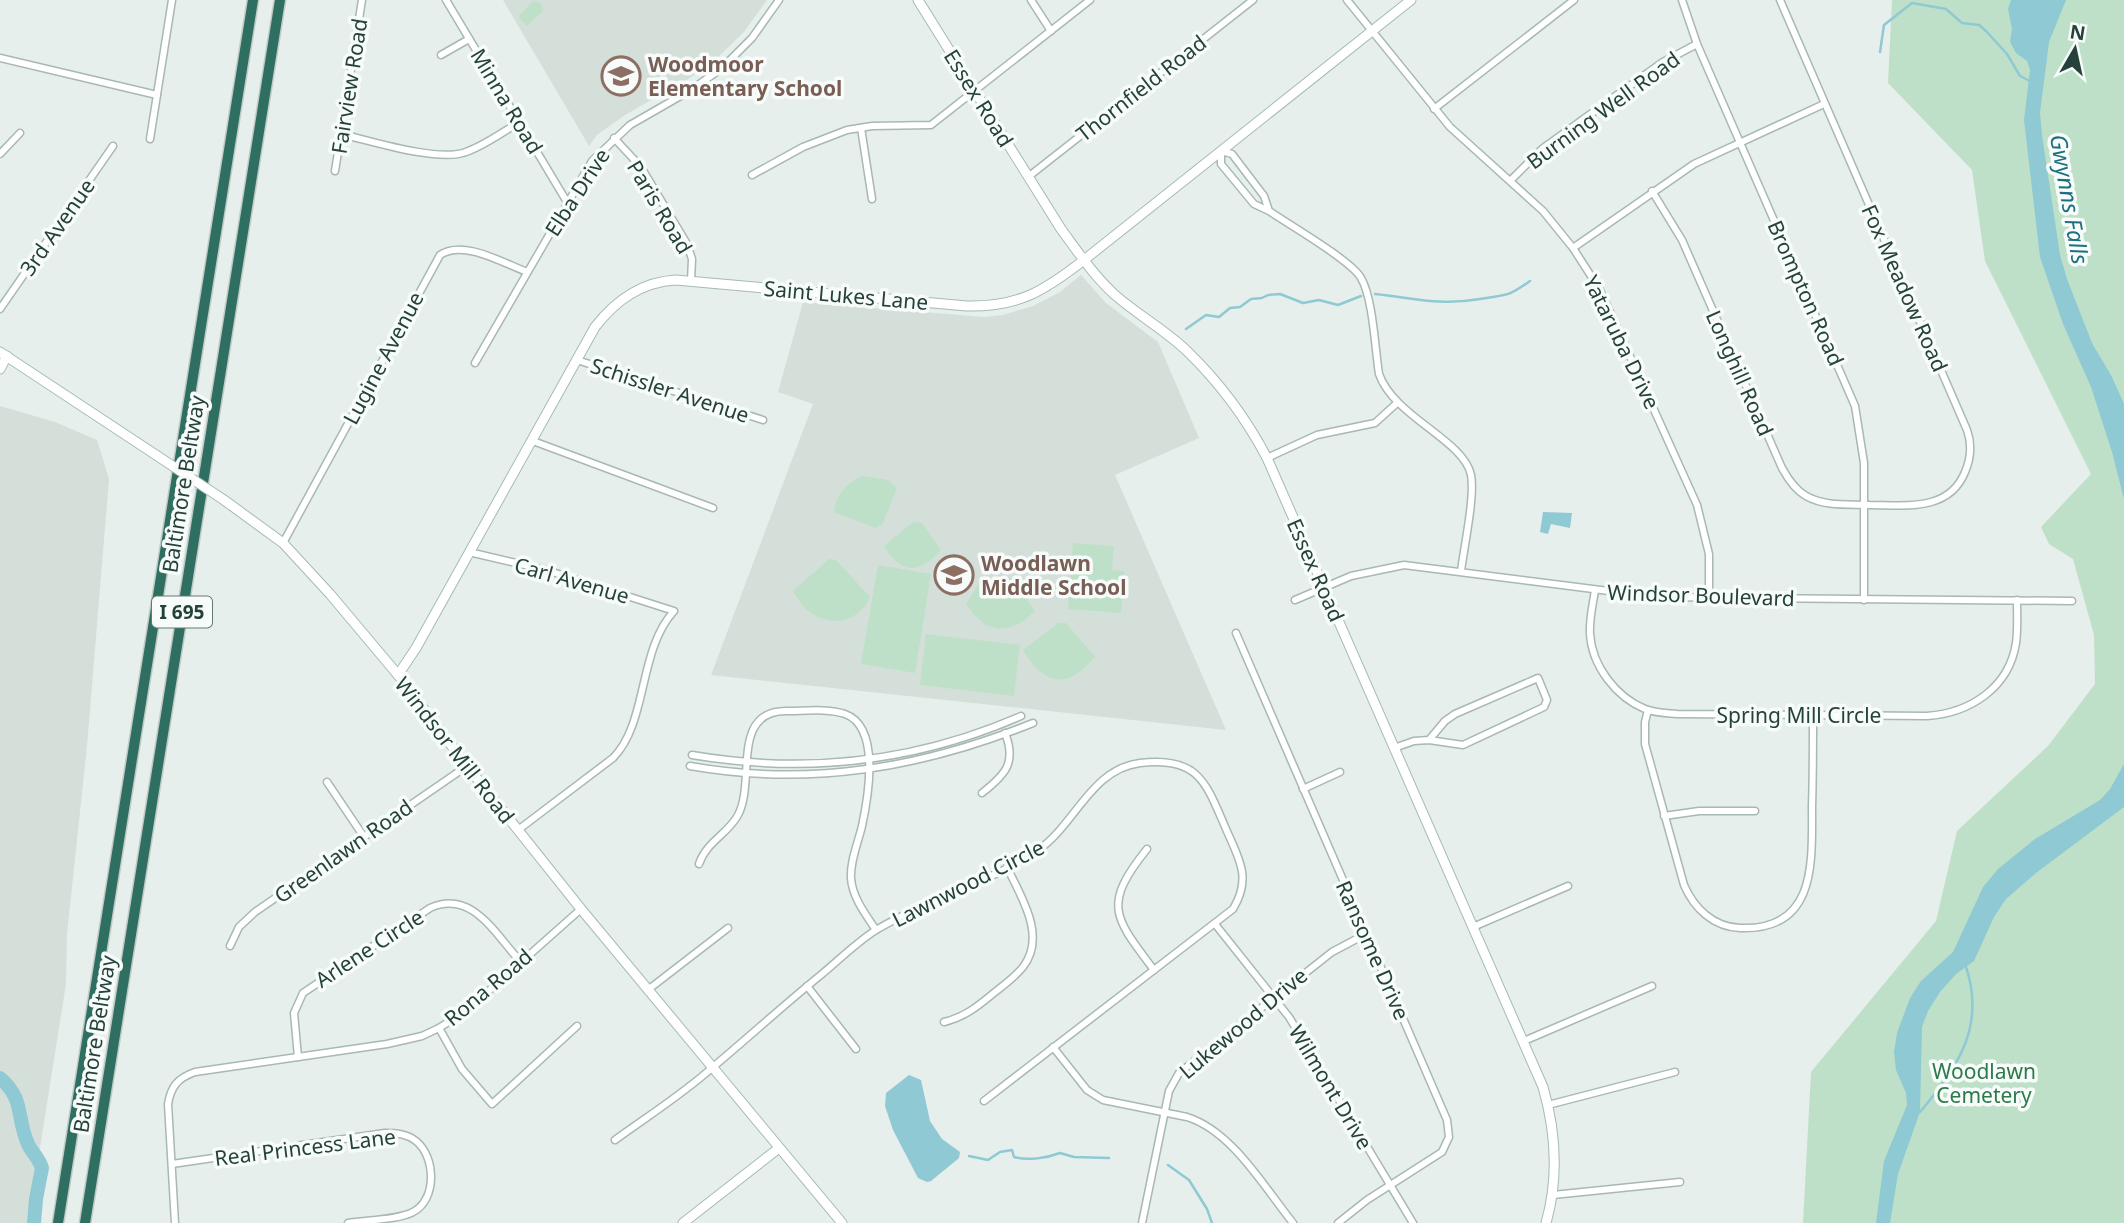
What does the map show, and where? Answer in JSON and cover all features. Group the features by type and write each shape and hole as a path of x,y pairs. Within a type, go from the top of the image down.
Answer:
{"highway":[{"name":"Baltimore Beltway","path":"58,1223 253,0"},
{"name":"Baltimore Beltway","path":"85,1223 280,0"}],"street":[{"path":"150,139 172,0"},
{"name":"Fairview Road","path":"335,171 362,0"},
{"name":"Minna Road","path":"446,0 567,202"},
{"name":"Elba Drive","path":"475,363 592,161 614,138 641,117 691,90 722,68 752,38 779,0"},
{"name":"Essex Road","path":"918,0 1028,177 1084,260 1114,294 1169,335 1203,366 1238,409 1267,458 1524,1041 1548,1105 1554,1141 1553,1195 1546,1223"},
{"path":"1031,0 1051,31"},
{"path":"752,175 817,140 861,128 931,125 1090,0"},
{"name":"Thornfield Road","path":"1028,177 1253,0"},
{"name":"Yataruba Drive","path":"1347,0 1450,127 1543,211 1573,248 1611,310 1697,505 1708,546 1710,598"},
{"name":"Saint Lukes Lane","path":"398,675 410,659 595,327 618,302 632,292 655,283 691,281 982,306 1001,305 1029,297 1051,285 1084,260 1411,0"},
{"path":"1434,109 1574,0"},
{"name":"Brompton Road","path":"1682,0 1697,44 1855,406 1863,445 1864,600"},
{"name":"Fox Meadow Road","path":"1780,0 1967,430 1971,447 1963,478 1953,492 1944,498 1917,505 1865,505"},
{"path":"441,55 470,39"},
{"name":"Burning Well Road","path":"1511,180 1542,149 1663,62 1697,44"},
{"path":"0,58 157,95"},
{"path":"1573,248 1694,164 1824,104"},
{"path":"341,135 445,156 464,153 520,122"},
{"path":"861,128 872,199"},
{"path":"0,154 20,133"},
{"name":"Paris Road","path":"614,138 641,167 687,244 692,259 691,281"},
{"name":"3rd Avenue","path":"0,309 113,146"},
{"path":"1269,211 1264,197 1231,154 1221,151 1221,164 1254,205 1269,211 1350,265 1361,277 1368,296 1383,386 1397,403 1459,454 1471,472 1472,489 1461,571"},
{"name":"Longhill Road","path":"1652,191 1682,240 1788,479 1795,488 1814,500 1837,505 1865,505"},
{"name":"Lugine Avenue","path":"283,543 440,255 460,248 527,272"},
{"path":"0,369 4,354"},
{"name":"Windsor Mill Road","path":"4,354 225,500 283,543 398,675 581,909 842,1223"},
{"name":"Schissler Avenue","path":"577,360 762,420"},
{"path":"1267,458 1317,435 1375,423 1397,403"},
{"path":"533,441 713,508"},
{"name":"Carl Avenue","path":"470,552 546,570 674,611 658,632 630,730 622,748 613,758 518,830"},
{"name":"Windsor Boulevard","path":"1295,600 1351,576 1387,567 1414,566 1638,596 2072,600"},
{"name":"Spring Mill Circle","path":"1595,590 1590,630 1596,659 1612,685 1648,710 1677,714 1927,716 1951,713 1971,705 1989,692 2008,668 2016,643 2017,600"},
{"name":"Ransome Drive","path":"1236,633 1449,1129 1447,1145 1442,1152 1367,1200 1338,1223"},
{"path":"1394,748 1414,741 1429,740 1463,745 1544,707 1547,700 1538,678 1455,713 1429,740"},
{"path":"1648,710 1645,744 1684,885 1701,911 1723,925 1735,928 1762,926 1785,916 1804,894 1811,871 1813,716"},
{"path":"699,864 706,849 740,813 753,728 766,716 782,711 835,712 850,717 865,735 868,759 866,806 851,877 855,896 876,930"},
{"path":"692,755 747,763 808,765 868,759 924,749 1021,716"},
{"path":"690,766 747,774 808,775 868,770 925,759 1033,723"},
{"path":"982,793 995,783 1007,768 1010,753 1001,725"},
{"name":"Lawnwood Circle","path":"615,1140 712,1069 876,930 1007,867 1049,842 1090,792 1114,771 1138,763 1178,765 1195,772 1203,780 1244,876 1241,894 1233,909 984,1101"},
{"name":"Greenlawn Road","path":"230,946 239,927 256,912 467,766"},
{"path":"1303,789 1340,772"},
{"path":"327,782 364,837"},
{"path":"1664,816 1699,811 1755,811"},
{"path":"1147,849 1123,883 1118,902 1124,931 1154,970"},
{"path":"944,1022 970,1012 1016,975 1027,961 1032,943 1032,924 1007,867"},
{"path":"1473,928 1568,886"},
{"name":"Arlene Circle","path":"298,1057 294,1013 303,993 440,903 455,902 471,908 520,961"},
{"name":"Rona Road","path":"172,1164 168,1104 172,1088 178,1080 195,1072 406,1040 439,1028 466,1011 581,909"},
{"name":"Wilmont Drive","path":"1215,924 1299,1032 1413,1223"},
{"path":"649,989 727,928"},
{"name":"Lukewood Drive","path":"1142,1223 1170,1091 1179,1073 1332,951 1366,934"},
{"path":"1524,1041 1652,985"},
{"path":"807,986 856,1049"},
{"path":"439,1028 462,1069 492,1104 577,1026"},
{"path":"1053,1046 1081,1083 1095,1095 1113,1103 1198,1121 1219,1134 1293,1223"},
{"path":"1548,1105 1675,1073"},
{"name":"Real Princess Lane","path":"172,1164 386,1133 398,1133 417,1141 425,1150 431,1176 430,1189 422,1205 412,1212 348,1223"},
{"path":"683,1223 779,1148"},
{"path":"172,1164 175,1223"},
{"path":"1553,1195 1679,1182"}],"shaded area":[{"name":"Woodmoor Elementary School","path":"503,0 767,0 744,32 716,59 687,80 625,115 597,135 589,146"},
{"name":"Woodlawn Middle School","path":"1081,275 1106,303 1158,342 1199,438 1115,475 1226,730 711,675 813,404 778,392 803,302 983,317 1003,315 1033,306 1060,292"},
{"path":"0,406 55,422 97,440 109,479 87,746 67,934 66,984 28,1223 0,1223"}],"green space":[{"name":"Woodlawn Cemetery","path":"1892,0 2124,0 2124,1223 1803,1223 1811,1072 1936,921 1957,831 2048,746 2095,684 2094,635 2073,559 2049,544 2041,527 2091,474 1985,261 1972,170 1888,83"},
{"path":"534,1 541,3 543,11 527,26 519,15"},
{"path":"863,476 888,480 897,488 882,525 875,528 834,512 843,490"},
{"path":"913,522 922,523 941,550 925,564 911,568 897,562 884,546"},
{"path":"1073,543 1114,546 1112,570 1124,571 1121,613 1068,609"},
{"path":"829,559 836,560 870,597 865,606 850,618 833,621 815,615 804,607 793,591"},
{"path":"878,565 931,574 915,673 861,664"},
{"path":"1000,575 1014,579 1035,611 1026,619 1007,628 981,622 966,604 978,585"},
{"path":"1058,623 1066,623 1095,657 1085,668 1065,679 1048,677 1039,671 1023,650"},
{"path":"926,634 1020,645 1014,696 920,685"}],"water":[{"name":"Gwynns Falls","path":"2011,0 2066,0 2049,42 2040,113 2042,135 2060,255 2067,279 2092,343 2124,404 2124,499 2091,387 2063,324 2040,257 2024,120 2030,70 2027,61 2016,53 2010,42 2012,29 2008,9"},
{"path":"1543,512 1572,513 1570,528 1551,524 1548,534 1540,532"},
{"path":"2124,764 2124,807 2006,899 1994,917 1974,961 1956,974 1928,1011 1922,1027 1920,1112 1898,1174 1890,1223 1876,1223 1884,1161 1907,1105 1906,1093 1896,1070 1894,1052 1897,1033 1910,998 1921,981 1953,952 1983,887 1998,869 2035,839 2100,800 2110,789"},
{"path":"909,1075 921,1080 930,1121 942,1139 960,1152 959,1158 927,1182 918,1178 893,1130 885,1106 886,1093"}],"waterway":[{"path":"1880,52 1884,25 1912,3 1946,9 1962,23 1979,25 2007,54 2020,76 2030,81"},
{"path":"1375,294 1427,301 1465,301 1506,295 1530,281"},
{"path":"1186,329 1206,315 1219,317 1230,308 1240,307 1251,299 1268,295 1280,294 1303,303 1319,300 1338,305 1361,296"},
{"path":"1920,1112 1946,1078 1965,1044 1973,1007 1965,964"},
{"path":"0,1078 17,1101 24,1135 42,1168 34,1223"},
{"path":"969,1156 988,1160 1000,1152 1012,1150 1014,1157 1025,1159 1060,1153 1074,1157 1109,1158"},
{"path":"1168,1165 1189,1180 1207,1209 1212,1223"}],"place":[{"name":"Woodmoor Elementary School","path":"621,76"},
{"name":"Woodlawn Middle School","path":"954,575"}]}
